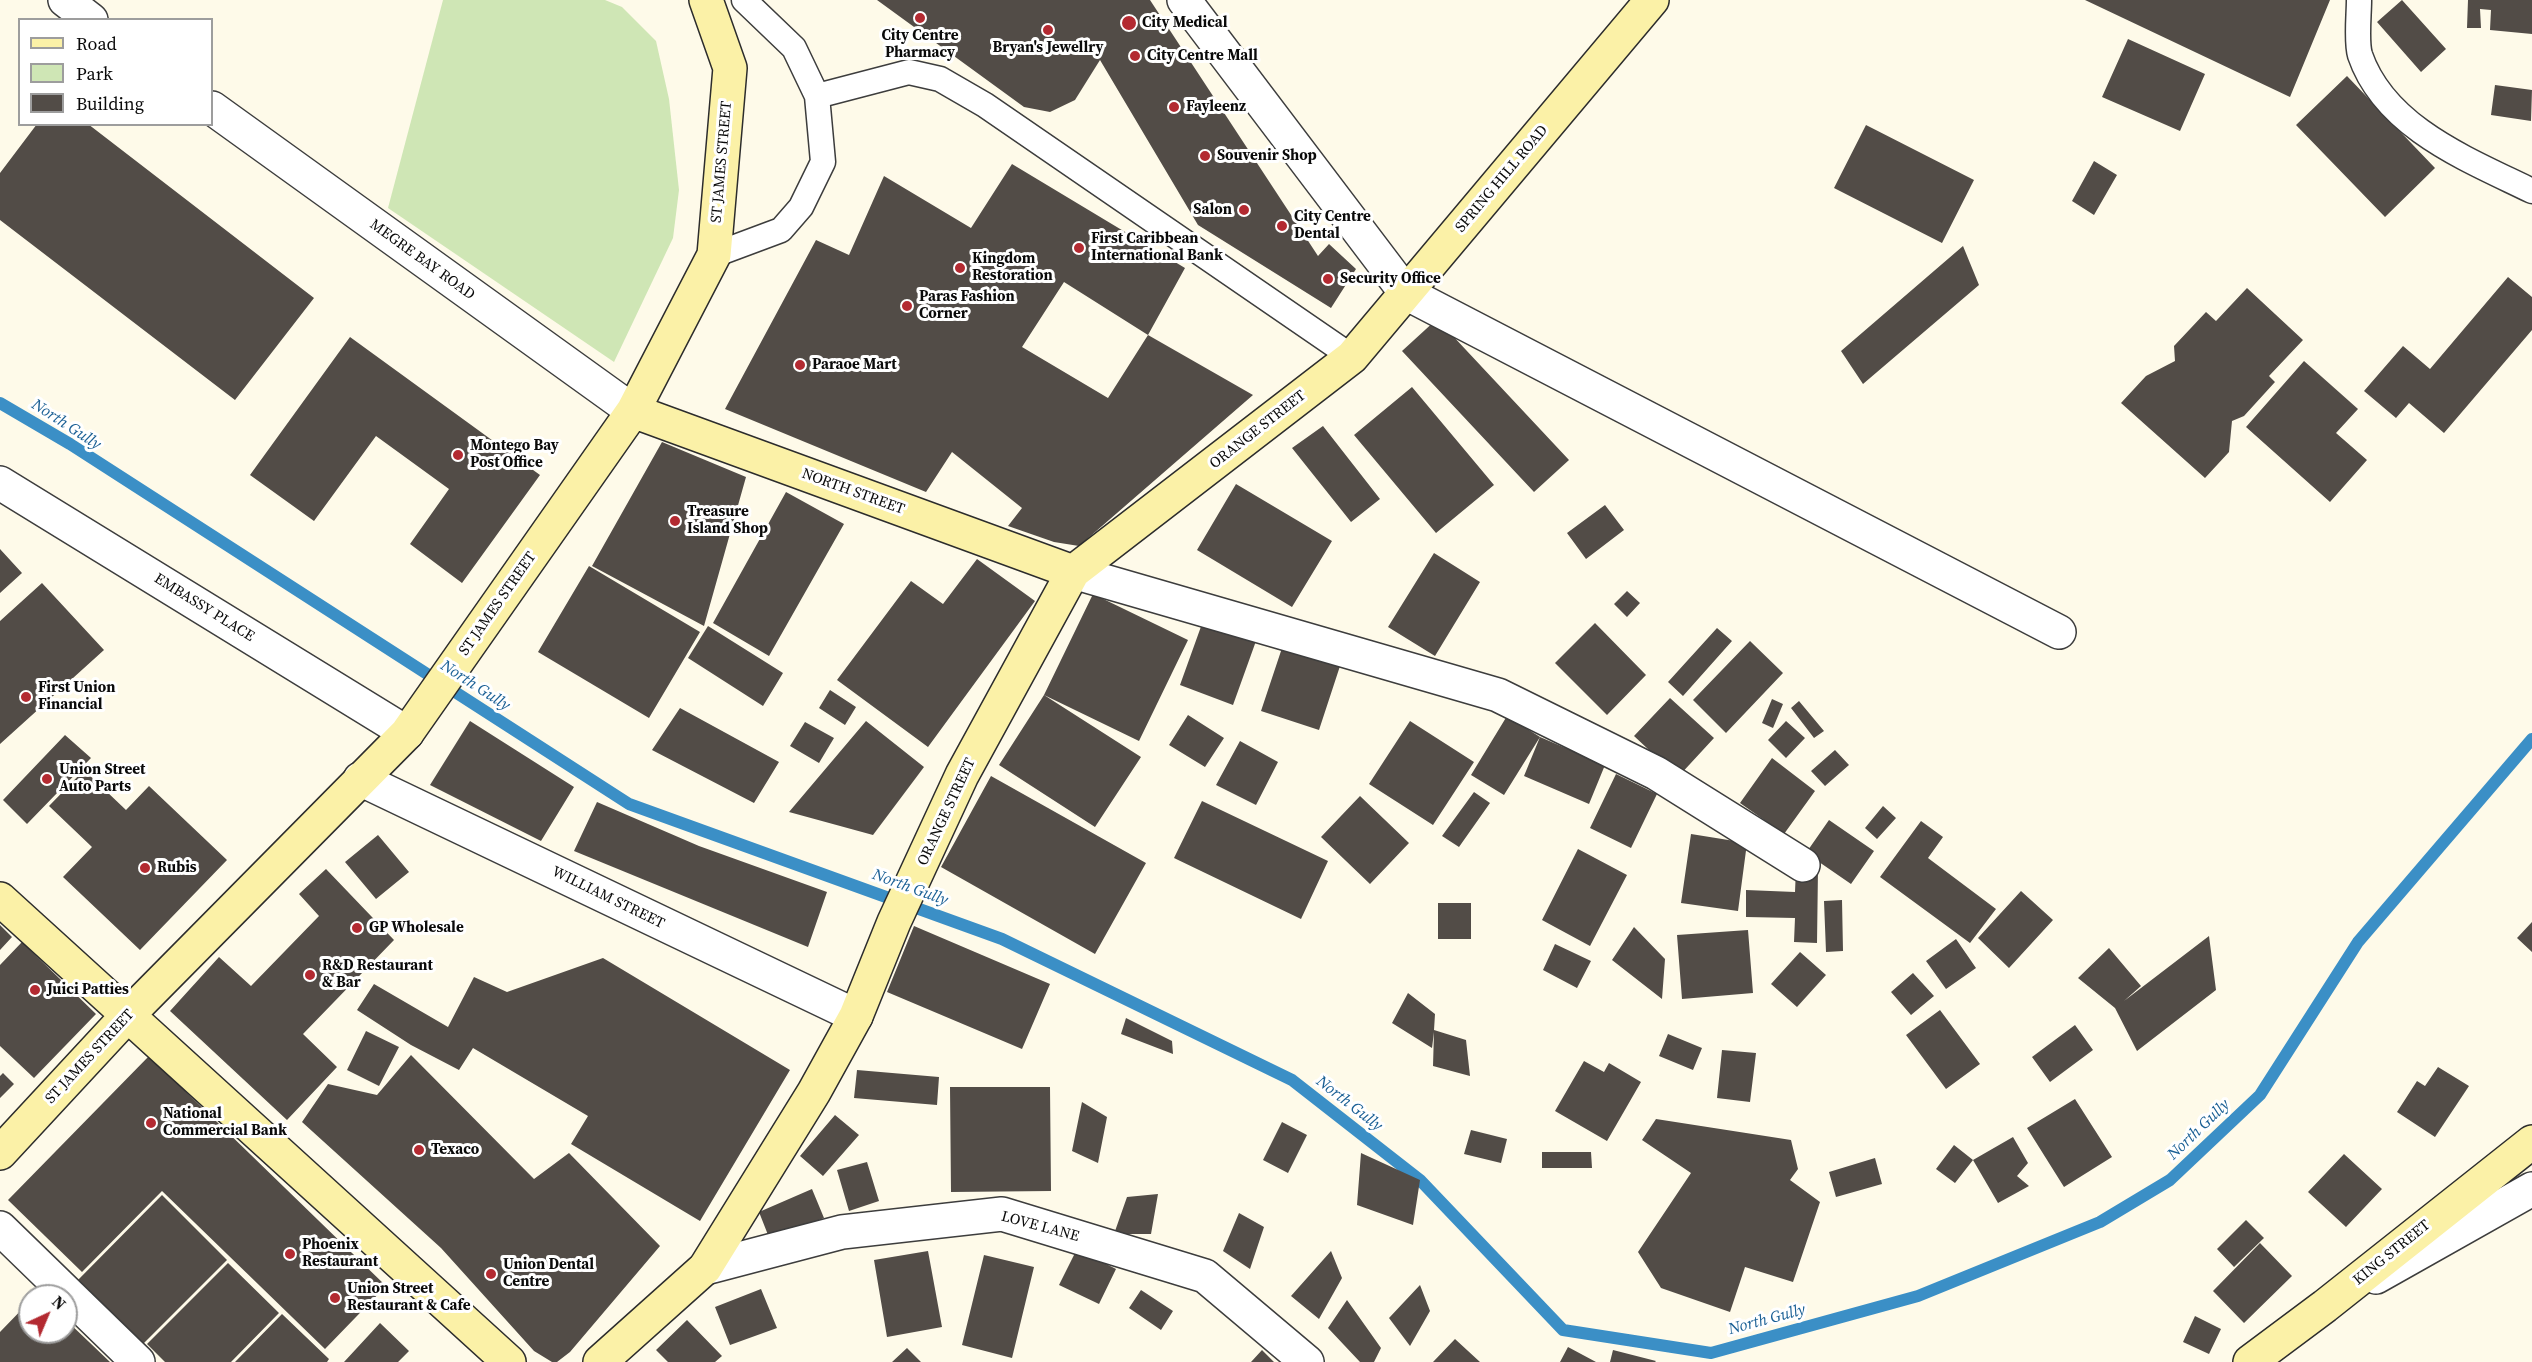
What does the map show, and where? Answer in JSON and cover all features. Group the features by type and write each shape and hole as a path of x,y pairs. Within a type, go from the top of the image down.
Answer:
{"street":[{"path":"65,0 88,18"},
{"name":"ST JAMES STREET","path":"0,1152 128,1015 407,733 633,411 714,255 730,68 706,0"},
{"path":"1184,0 1406,293 2059,632"},
{"name":"SPRING HILL ROAD","path":"1352,357 1652,0"},
{"name":"MEGRE BAY ROAD","path":"213,109 633,411"},
{"name":"ORANGE STREET","path":"600,1362 705,1268 814,1092 856,1016 894,922 962,775 1073,572 1352,357"},
{"name":"NORTH STREET","path":"633,411 1073,572"},
{"name":"EMBASSY PLACE","path":"0,483 407,733"},
{"path":"1073,572 1498,695 1656,773 1803,865"},
{"name":"WILLIAM STREET","path":"360,779 856,1016"},
{"path":"0,899 509,1362"},
{"name":"KING STREET","path":"2250,1362 2325,1306 2532,1142"},
{"path":"2325,1306 2532,1189"},
{"name":"LOVE LANE","path":"705,1268 842,1232 1002,1214 1205,1276 1307,1362"},
{"path":"0,1228 138,1362"}],"lane":[{"path":"714,255 781,230 801,207 823,162 817,96 794,48 744,0"},
{"path":"2359,0 2360,54 2385,102 2439,145 2532,191"},
{"path":"817,96 909,72 940,79 986,105 1352,357"}],"green space":[{"path":"443,0 605,0 622,7 656,41 669,99 679,190 673,238 614,362 388,208"}],"building":[{"path":"877,0 1150,0 1318,256 1329,244 1356,269 1331,308 1198,225 1100,60 1075,100 1050,112 1024,107"},
{"path":"2085,0 2330,0 2290,97"},
{"path":"2402,0 2446,49 2421,72 2377,22"},
{"path":"2468,0 2532,0 2532,34 2490,30 2491,10 2480,9 2481,28 2467,28"},
{"path":"2128,39 2205,74 2180,131 2102,97"},
{"path":"2347,76 2435,168 2385,217 2296,125"},
{"path":"2495,85 2532,90 2531,121 2491,115"},
{"path":"1866,125 1974,180 1942,243 1834,188"},
{"path":"35,126 91,126 314,298 235,400 0,220 0,173"},
{"path":"2094,161 2117,175 2094,215 2072,201"},
{"path":"1012,164 1185,268 1148,335 1253,395 1079,546 1054,542 1008,526 1022,508 952,452 926,492 725,409 816,240 849,255 884,176 971,228","holes":["1064,282 1148,335 1108,398 1022,347"]},
{"path":"1963,246 1979,285 1863,384 1841,351"},
{"path":"2508,277 2532,297 2532,330 2444,433 2409,403 2396,418 2364,391 2403,346 2430,369"},
{"path":"2247,288 2303,340 2269,376 2275,382 2244,416 2232,421 2229,452 2205,478 2121,403 2146,376 2175,361 2174,346 2206,312 2216,321"},
{"path":"1437,319 1569,460 1534,492 1402,351"},
{"name":"Montego Bay Post Office","path":"350,337 540,475 462,583 410,544 449,489 376,436 314,521 250,475"},
{"path":"2304,361 2358,409 2336,433 2367,460 2330,502 2246,427"},
{"path":"1412,387 1494,485 1436,533 1354,435"},
{"path":"1323,426 1380,499 1351,522 1292,448"},
{"name":"Treasure Island Shop","path":"662,442 746,477 704,626 592,566"},
{"path":"1236,484 1332,541 1292,607 1197,550"},
{"path":"786,492 844,524 769,656 713,623"},
{"path":"1605,505 1624,530 1586,559 1567,533"},
{"path":"0,549 22,573 0,593"},
{"path":"1434,553 1480,582 1435,656 1388,627"},
{"path":"977,559 1035,601 928,747 837,680 911,581 943,604"},
{"path":"589,566 700,632 649,718 538,652"},
{"name":"First Union Financial","path":"42,583 104,650 0,744 0,621"},
{"path":"1627,591 1640,603 1627,617 1614,604"},
{"path":"1093,594 1188,640 1139,741 1044,695"},
{"path":"1203,621 1256,641 1233,705 1180,685"},
{"path":"1595,623 1646,675 1607,715 1555,663"},
{"path":"708,626 783,673 763,706 688,658"},
{"path":"1717,628 1732,641 1683,696 1668,682"},
{"path":"1750,641 1783,673 1726,733 1693,700"},
{"path":"1283,645 1341,663 1319,730 1261,711"},
{"path":"830,690 856,707 845,725 819,708"},
{"path":"1044,695 1141,757 1095,827 999,765"},
{"path":"1670,698 1714,738 1678,777 1634,736"},
{"path":"1772,699 1783,704 1773,728 1762,723"},
{"path":"1799,701 1824,731 1814,738 1791,708"},
{"path":"680,708 779,762 754,803 652,750"},
{"path":"1188,715 1224,738 1205,767 1169,745"},
{"path":"1507,716 1540,737 1504,795 1471,775"},
{"path":"470,721 574,787 541,841 430,785"},
{"path":"866,721 924,767 873,835 789,812"},
{"path":"1410,721 1474,762 1433,825 1369,784"},
{"path":"1786,721 1805,738 1786,758 1768,740"},
{"path":"805,722 834,738 819,763 790,746"},
{"name":"Union Street Auto Parts","path":"65,735 91,758 27,824 3,800"},
{"path":"1540,737 1605,765 1589,804 1524,776"},
{"path":"1240,741 1278,762 1256,805 1216,785"},
{"path":"1835,750 1849,765 1825,786 1811,771"},
{"path":"1772,758 1815,791 1784,834 1740,803"},
{"name":"Rubis","path":"84,770 126,810 149,786 227,860 140,950 63,877 92,847 49,806"},
{"path":"1616,774 1657,794 1631,848 1590,828"},
{"path":"991,776 1146,863 1095,954 941,867"},
{"path":"1474,792 1490,803 1459,847 1442,836"},
{"path":"1360,796 1409,843 1370,884 1321,837"},
{"path":"1202,801 1328,861 1301,919 1174,858"},
{"path":"597,802 699,846 827,892 808,947 574,851"},
{"path":"1883,806 1896,818 1877,839 1865,828"},
{"path":"1829,820 1874,851 1851,884 1806,853"},
{"path":"1921,821 1943,837 1928,858 1996,909 1970,943 1880,877"},
{"path":"1691,834 1747,843 1738,911 1681,903"},
{"path":"378,835 409,872 376,899 345,862"},
{"path":"1578,849 1627,875 1590,946 1542,920"},
{"path":"1796,868 1818,869 1817,943 1794,942 1795,918 1746,917 1746,890 1795,892"},
{"path":"326,869 394,940 303,1034 337,1067 287,1120 170,1011 219,957 251,986 319,916 299,894"},
{"path":"2021,891 2053,920 2009,968 1978,938"},
{"path":"1842,900 1843,951 1826,952 1824,901"},
{"path":"1438,903 1471,903 1471,939 1438,939"},
{"path":"2532,922 2532,952 2517,938"},
{"path":"0,925 12,937 0,950"},
{"path":"914,926 1050,984 1022,1049 887,992"},
{"path":"1634,927 1665,959 1662,999 1612,960"},
{"path":"1748,930 1753,993 1682,999 1677,935"},
{"path":"2209,936 2216,990 2137,1051 2115,1008 2078,978 2109,948 2141,986 2124,1001"},
{"path":"1956,939 1976,968 1946,989 1926,961"},
{"name":"Juici Patties","path":"22,942 96,1014 34,1078 0,1046 0,965"},
{"path":"1555,944 1591,961 1577,988 1543,970"},
{"path":"1800,952 1826,975 1797,1007 1771,984"},
{"path":"603,958 790,1070 700,1221 571,1144 588,1116 473,1048 459,1070 411,1045 357,1010 374,984 448,1027 474,977 507,992"},
{"path":"1913,973 1934,996 1911,1015 1891,992"},
{"path":"1408,993 1435,1014 1434,1030 1466,1040 1470,1076 1433,1066 1434,1032 1432,1048 1392,1023"},
{"path":"1940,1010 1980,1064 1946,1089 1906,1035"},
{"path":"1126,1018 1172,1041 1173,1054 1121,1034"},
{"path":"2075,1025 2093,1050 2050,1082 2032,1057"},
{"path":"366,1031 399,1047 379,1086 347,1070"},
{"path":"1668,1034 1702,1048 1693,1070 1659,1056"},
{"path":"1722,1050 1756,1053 1750,1102 1717,1098"},
{"path":"411,1055 534,1179 569,1153 660,1246 570,1352 557,1362 552,1362 534,1351 441,1248 302,1122 328,1084 377,1095"},
{"name":"National Commercial Bank","path":"149,1056 386,1286 325,1349 162,1191 82,1272 8,1200"},
{"path":"1584,1061 1604,1072 1609,1063 1641,1082 1607,1141 1555,1111"},
{"path":"2438,1067 2469,1086 2435,1137 2397,1112 2417,1081 2425,1086"},
{"path":"857,1070 939,1077 937,1105 854,1098"},
{"path":"3,1073 14,1084 0,1098 0,1076"},
{"path":"950,1087 1050,1087 1051,1191 951,1192"},
{"path":"2075,1099 2112,1157 2064,1187 2027,1128"},
{"path":"1082,1102 1107,1117 1098,1163 1072,1151"},
{"path":"835,1115 859,1135 823,1176 800,1156"},
{"path":"1656,1119 1791,1140 1798,1169 1790,1180 1820,1202 1793,1282 1745,1267 1730,1312 1661,1288 1638,1252 1691,1173 1642,1140"},
{"path":"1282,1122 1307,1135 1288,1173 1263,1160"},
{"path":"1471,1130 1507,1139 1501,1163 1464,1154"},
{"path":"2013,1137 2028,1163 2017,1176 2029,1186 1998,1203 1973,1160"},
{"path":"1954,1145 1973,1160 1955,1183 1936,1169"},
{"path":"1542,1152 1591,1152 1592,1168 1542,1168"},
{"path":"1361,1153 1420,1180 1413,1225 1357,1205"},
{"path":"2344,1154 2382,1189 2346,1227 2308,1192"},
{"path":"1875,1158 1882,1184 1836,1197 1829,1172"},
{"path":"867,1162 879,1201 849,1211 837,1170"},
{"path":"812,1189 824,1218 770,1240 759,1212"},
{"path":"1158,1194 1151,1234 1114,1234 1127,1197"},
{"path":"162,1195 227,1260 141,1346 76,1282"},
{"path":"1239,1213 1264,1227 1250,1269 1223,1251"},
{"path":"2246,1220 2264,1238 2234,1267 2217,1249"},
{"path":"2260,1243 2292,1276 2244,1323 2213,1291"},
{"path":"1077,1249 1116,1269 1099,1304 1059,1285"},
{"path":"928,1251 942,1327 887,1337 874,1260"},
{"path":"1331,1251 1342,1278 1319,1319 1291,1296"},
{"path":"984,1255 1034,1267 1012,1358 962,1345"},
{"path":"228,1263 279,1313 231,1362 165,1362 147,1344"},
{"path":"1420,1285 1430,1311 1410,1346 1389,1318"},
{"path":"761,1289 777,1328 730,1345 715,1307"},
{"path":"1141,1290 1173,1311 1161,1330 1129,1308"},
{"path":"1347,1300 1381,1348 1374,1362 1360,1362 1328,1328"},
{"path":"18,1313 18,1344 78,1344 78,1331 110,1362 0,1362 0,1332"},
{"path":"282,1314 329,1359 327,1362 235,1362"},
{"path":"2195,1316 2221,1329 2209,1354 2183,1342"},
{"path":"687,1320 722,1356 715,1362 668,1362 656,1350"},
{"path":"380,1323 409,1351 398,1362 344,1362"},
{"path":"1455,1339 1480,1362 1433,1362"},
{"path":"1568,1347 1596,1362 1560,1362"},
{"path":"907,1348 921,1362 892,1362"},
{"path":"1262,1350 1274,1362 1251,1362"},
{"path":"1613,1350 1656,1361 1610,1362"}],"waterway":[{"name":"North Gully","path":"0,403 70,444 629,804 1002,939 1292,1080 1420,1180 1563,1330 1711,1353 1918,1296 2100,1222 2170,1180 2260,1095 2358,942 2532,739"}],"place":[{"name":"City Centre Pharmacy","path":"920,18"},
{"name":"City Medical","path":"1129,23"},
{"name":"Bryan's Jewellry","path":"1048,30"},
{"name":"City Centre Mall","path":"1135,56"},
{"name":"Fayleenz","path":"1174,107"},
{"name":"Souvenir Shop","path":"1205,156"},
{"name":"Salon","path":"1244,210"},
{"name":"City Centre Dental","path":"1282,226"},
{"name":"First Caribbean International Bank","path":"1079,248"},
{"name":"Kingdom Restoration","path":"960,268"},
{"name":"Security Office","path":"1328,279"},
{"name":"Paras Fashion Corner","path":"907,306"},
{"name":"Paraoe Mart","path":"800,365"},
{"name":"Montego Bay Post Office","path":"458,455"},
{"name":"Treasure Island Shop","path":"675,521"},
{"name":"First Union Financial","path":"26,697"},
{"name":"Union Street Auto Parts","path":"47,779"},
{"name":"Rubis","path":"145,868"},
{"name":"GP Wholesale","path":"357,928"},
{"name":"R&D Restaurant & Bar","path":"310,975"},
{"name":"Juici Patties","path":"35,990"},
{"name":"National Commercial Bank","path":"151,1123"},
{"name":"Texaco","path":"419,1150"},
{"name":"Phoenix Restaurant","path":"290,1254"},
{"name":"Union Dental Centre","path":"491,1274"},
{"name":"Union Street Restaurant & Cafe","path":"335,1298"}]}
